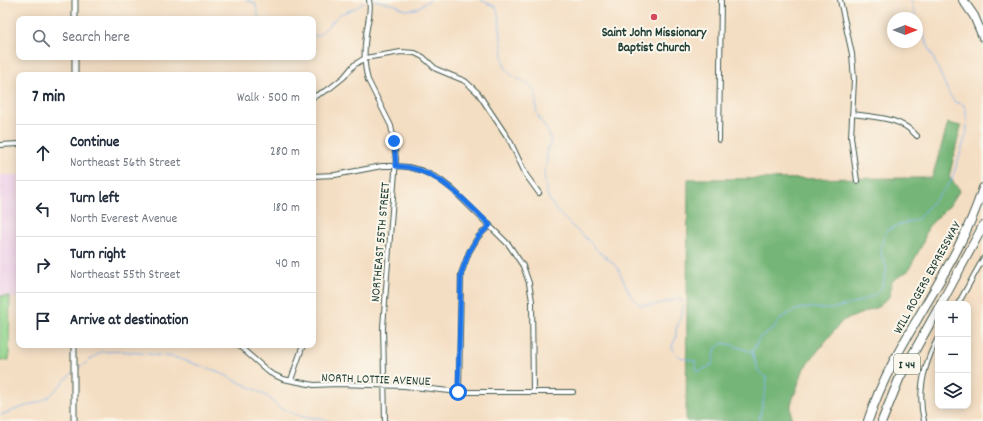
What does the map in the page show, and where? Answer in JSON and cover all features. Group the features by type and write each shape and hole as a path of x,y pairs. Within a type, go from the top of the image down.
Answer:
{"highway":[{"path":"963,0 974,16 983,37"},
{"name":"WILL ROGERS EXPRESSWAY","path":"868,421 877,396 895,359 972,218 983,188"},
{"name":"WILL ROGERS EXPRESSWAY","path":"943,301 983,226"},
{"name":"WILL ROGERS EXPRESSWAY","path":"882,421 900,377 935,314"}],"street":[{"path":"75,0 75,16"},
{"name":"NORTHEAST 55TH STREET","path":"369,0 370,10 366,36 365,58 368,80 393,133 396,166 384,315 383,341 385,421"},
{"path":"719,140 721,0"},
{"path":"840,0 852,54 854,80 851,137 857,181"},
{"path":"316,96 329,89 344,77 354,65 365,58 405,51 414,53 423,57 436,69 465,81 481,97 510,141 526,174 539,193"},
{"path":"75,60 75,72"},
{"path":"852,114 888,118 901,123 917,136"},
{"path":"0,145 16,144"},
{"path":"316,176 335,176 382,166 396,166 419,170 439,179 452,189 490,225 509,245 519,259 531,291 533,392"},
{"path":"458,392 460,291 462,270 473,244 490,225"},
{"path":"960,301 983,259"},
{"path":"924,421 921,398 923,380 928,361 935,345"},
{"path":"74,348 74,421"},
{"name":"NORTH LOTTIE AVENUE","path":"241,348 270,373 291,380 314,385 337,384 415,387 458,392 573,392"},
{"path":"291,380 302,348"}],"shaded area":[{"path":"0,175 16,175 16,298 10,298 10,296 0,296"}],"green space":[{"path":"948,123 961,126 949,177 960,190 949,206 928,227 922,245 908,271 892,281 890,296 878,307 842,321 804,368 791,404 791,421 686,421 688,179 932,178"},
{"path":"0,296 10,296 9,360 0,360"}],"waterway":[{"path":"246,0 255,3 258,16"},
{"path":"374,0 396,5 405,10 416,9 430,0"},
{"path":"481,0 496,7 499,18 504,65 510,74 529,85 535,92 537,113 548,132 551,141 547,151 547,162 544,172 546,191 556,210 598,251 612,262 618,269 631,296 640,305 653,305 678,299 682,300 682,313 676,330 676,338 672,346 678,356 695,361 697,372 712,365 716,348 722,343 752,352"},
{"path":"911,0 914,12"},
{"path":"316,36 319,35 340,14 356,8 364,2"},
{"path":"752,352 760,337 774,329 783,317 793,311 803,308 835,308 857,302 877,293 882,287 887,268 881,253 882,241 887,230 904,223 917,220 951,182 967,132 966,110 963,104 955,102 949,94 923,34"},
{"path":"76,370 101,352 122,351 173,357 214,370 256,390 268,397 278,407 302,417 319,418 330,421"},
{"path":"752,353 759,372 767,378 759,421"},
{"path":"0,415 41,401 50,396 72,373"}],"place":[{"name":"Saint John Missionary Baptist Church","path":"654,17"}],"route":[{"path":"394,141 396,166 408,167 423,171 439,179 452,189 490,225 473,244 465,260 461,274 458,392"}]}
